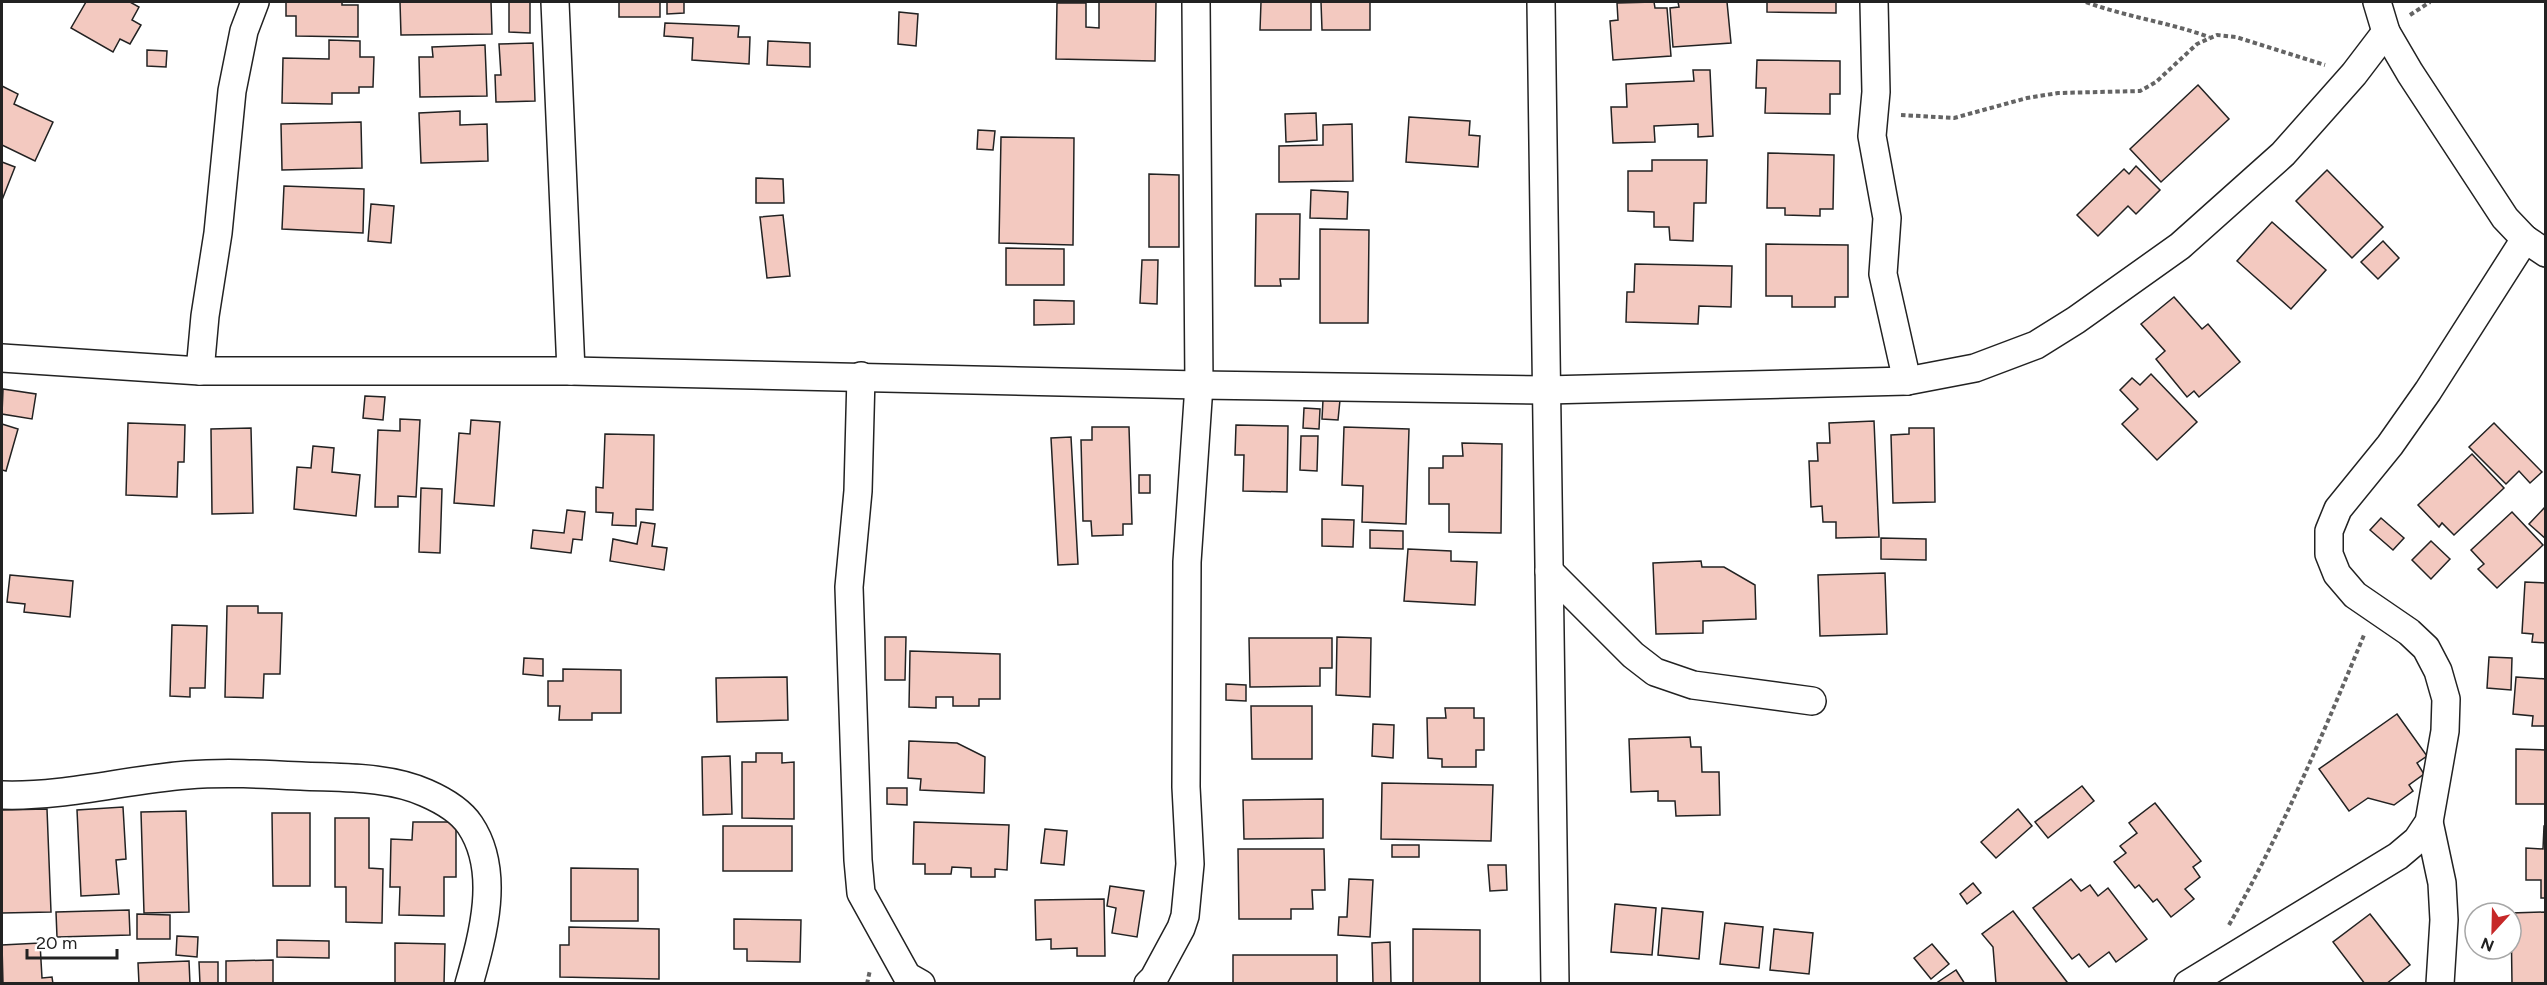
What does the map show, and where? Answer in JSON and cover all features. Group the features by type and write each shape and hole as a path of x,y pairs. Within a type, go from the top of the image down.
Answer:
{"street":[{"path":"201,371 204,316 218,233 232,91 244,31 255,2"},
{"path":"555,2 571,371"},
{"path":"1153,982 1185,916 1190,864 1186,786 1187,562 1199,386 1196,2"},
{"path":"1541,2 1555,984"},
{"path":"1874,2 1875,113 1872,136 1887,218 1882,274 1907,381"},
{"path":"2377,2 2386,32 2410,74 2505,218 2535,246 2390,445 2338,509 2330,531 2330,554 2337,574 2355,595 2409,632 2426,648 2438,671 2446,699 2445,731 2429,822 2442,883 2444,920 2440,984"},
{"path":"2,358 201,371 571,371 861,376 1199,386 1546,390 1907,381 1975,368 2036,345 2076,320 2180,246 2283,154 2354,74 2386,32"},
{"path":"861,376 858,490 849,587 855,808 861,893 908,976 921,984"},
{"path":"1549,570 1634,655 1655,672 1693,685 1812,701"},
{"path":"2,795 63,793 118,783 188,775 272,775 371,779 425,792 451,806 469,824 481,847 487,894 484,930 469,984"},
{"path":"2188,984 2398,856 2417,840 2429,822"}],"path":[{"path":"2086,2 2131,16 2180,26 2209,37"},
{"path":"1875,113 1947,118 2027,98 2058,93 2140,91 2156,82 2198,44 2217,34 2236,37 2354,74"},
{"path":"2227,929 2301,783 2374,610"}],"building":[{"path":"86,2 130,2 139,7 132,20 141,25 130,44 120,39 113,52 71,28"},
{"path":"286,2 342,2 342,5 358,5 358,37 296,36 296,16 286,16"},
{"path":"400,2 491,2 492,34 401,35"},
{"path":"509,2 530,2 530,33 509,32"},
{"path":"619,2 660,2 660,17 619,17"},
{"path":"667,2 684,2 684,13 667,14"},
{"path":"1099,2 1156,2 1155,61 1056,59 1057,3 1086,3 1086,27 1099,28"},
{"path":"1261,2 1311,2 1311,30 1260,30"},
{"path":"1321,2 1370,2 1370,30 1322,30"},
{"path":"1654,2 1655,8 1667,8 1671,56 1613,60 1610,21 1618,20 1617,3"},
{"path":"1678,2 1727,2 1731,43 1673,47 1670,8 1679,7"},
{"path":"1767,2 1836,2 1836,13 1767,12"},
{"path":"899,12 918,14 916,46 898,44"},
{"path":"665,23 739,26 738,37 750,37 749,64 692,60 693,38 664,36"},
{"path":"329,40 360,41 360,57 374,57 373,87 359,87 359,93 332,93 332,104 282,103 283,58 329,59"},
{"path":"768,41 810,43 810,67 767,65"},
{"path":"533,43 535,101 496,102 495,75 501,75 499,44"},
{"path":"485,45 487,96 420,97 419,57 433,57 432,47"},
{"path":"147,50 167,51 166,67 147,66"},
{"path":"1757,60 1840,61 1840,94 1830,94 1830,114 1765,113 1766,88 1756,88"},
{"path":"1693,70 1710,70 1713,136 1698,137 1698,124 1654,126 1655,142 1613,143 1611,107 1627,107 1626,84 1694,81"},
{"path":"2198,85 2229,119 2161,182 2130,149"},
{"path":"2,86 18,94 14,104 53,122 35,161 2,145"},
{"path":"460,111 460,125 487,124 488,161 421,163 419,113"},
{"path":"1316,113 1317,140 1286,142 1285,114"},
{"path":"1409,117 1470,121 1469,135 1480,136 1478,167 1406,162"},
{"path":"361,122 362,168 282,170 281,124"},
{"path":"1352,124 1353,181 1279,182 1279,146 1323,145 1323,125"},
{"path":"978,130 995,131 993,150 977,149"},
{"path":"1001,137 1074,138 1073,245 999,243"},
{"path":"1768,153 1834,155 1833,209 1820,209 1820,216 1785,215 1785,208 1767,208"},
{"path":"1652,160 1707,160 1706,203 1694,203 1693,241 1670,240 1669,227 1654,227 1654,212 1628,211 1628,171 1652,171"},
{"path":"2,162 15,167 2,200"},
{"path":"2136,166 2160,190 2136,214 2128,206 2098,236 2077,215 2124,169 2129,174"},
{"path":"2327,170 2383,227 2352,258 2296,201"},
{"path":"1149,174 1179,175 1179,247 1149,247"},
{"path":"756,178 783,179 784,203 756,203"},
{"path":"284,186 364,189 363,233 282,229"},
{"path":"1311,190 1348,192 1347,219 1310,218"},
{"path":"371,204 394,206 391,243 368,241"},
{"path":"1256,214 1300,214 1299,279 1280,279 1281,286 1255,286"},
{"path":"783,215 790,276 767,278 760,217"},
{"path":"2272,222 2326,270 2291,309 2237,261"},
{"path":"1320,229 1369,230 1368,323 1320,323"},
{"path":"2383,241 2399,258 2378,279 2361,262"},
{"path":"1766,244 1848,245 1848,297 1835,297 1835,307 1792,307 1792,296 1766,296"},
{"path":"1006,248 1064,249 1064,285 1006,285"},
{"path":"1142,260 1158,260 1157,304 1140,303"},
{"path":"1635,264 1732,266 1731,307 1699,306 1698,324 1626,322 1627,292 1634,292"},
{"path":"2174,297 2202,329 2208,324 2240,362 2199,397 2194,391 2187,397 2156,359 2165,351 2141,324"},
{"path":"1034,300 1074,301 1074,324 1034,325"},
{"path":"2151,374 2197,422 2157,460 2122,424 2138,409 2120,390 2132,378 2140,385"},
{"path":"3,389 36,394 32,419 2,414"},
{"path":"365,396 385,397 383,420 363,418"},
{"path":"1323,400 1340,400 1338,420 1322,419"},
{"path":"1304,408 1320,409 1319,429 1303,428"},
{"path":"400,419 420,420 416,497 398,496 398,507 375,507 378,430 400,431"},
{"path":"471,420 500,422 494,506 454,503 459,433 470,434"},
{"path":"1874,421 1879,537 1836,538 1836,522 1823,522 1822,506 1811,507 1809,461 1818,461 1817,443 1830,443 1829,423"},
{"path":"128,423 185,425 184,462 178,462 177,497 126,495"},
{"path":"2494,423 2542,472 2530,483 2519,471 2506,484 2469,447"},
{"path":"2,424 18,429 6,471 2,470"},
{"path":"1236,425 1288,426 1287,492 1243,491 1244,455 1235,455"},
{"path":"1092,427 1129,427 1132,524 1123,524 1123,535 1092,536 1091,521 1083,521 1081,440 1092,440"},
{"path":"1344,427 1409,429 1406,524 1362,522 1363,486 1342,485"},
{"path":"251,428 253,513 212,514 211,429"},
{"path":"1909,428 1934,428 1935,502 1893,503 1891,435 1909,434"},
{"path":"605,434 654,435 653,510 636,509 636,526 612,525 613,513 596,512 596,487 603,488"},
{"path":"1301,436 1318,436 1317,471 1300,470"},
{"path":"1071,437 1078,564 1058,565 1051,438"},
{"path":"1462,443 1502,444 1501,533 1449,532 1449,504 1429,504 1429,468 1443,468 1443,456 1463,456"},
{"path":"313,446 334,448 332,472 360,475 356,516 294,509 297,467 311,468"},
{"path":"2472,454 2504,488 2454,535 2442,523 2439,527 2418,505"},
{"path":"1139,475 1150,475 1150,493 1139,493"},
{"path":"421,488 442,489 440,553 419,552"},
{"path":"2546,506 2546,539 2529,524"},
{"path":"567,510 585,512 582,540 573,539 571,553 531,548 533,530 564,533"},
{"path":"2512,512 2543,545 2497,588 2478,569 2484,564 2471,550"},
{"path":"2381,518 2404,538 2393,550 2370,530"},
{"path":"1322,519 1354,520 1353,547 1322,546"},
{"path":"641,522 655,524 652,546 667,548 664,570 610,561 613,539 637,544"},
{"path":"1370,530 1403,531 1403,549 1370,548"},
{"path":"1881,538 1926,539 1926,560 1881,559"},
{"path":"2431,541 2450,559 2431,579 2412,560"},
{"path":"1408,549 1451,551 1451,561 1477,562 1475,605 1404,601"},
{"path":"1701,561 1702,567 1724,567 1755,585 1756,619 1703,621 1703,633 1656,634 1653,563"},
{"path":"1885,573 1887,634 1820,636 1818,575"},
{"path":"10,575 73,581 70,617 24,612 25,604 7,602"},
{"path":"2525,582 2546,583 2546,643 2532,642 2533,634 2522,633"},
{"path":"227,606 258,606 258,613 282,613 280,674 264,674 263,698 225,697"},
{"path":"172,625 207,626 205,688 190,688 190,697 170,696"},
{"path":"885,637 906,637 905,680 885,680"},
{"path":"1337,637 1371,638 1370,697 1336,695"},
{"path":"1249,638 1332,638 1332,668 1320,668 1320,686 1250,687"},
{"path":"910,651 1000,654 1000,699 979,699 979,706 953,706 953,697 936,697 936,708 909,707"},
{"path":"2489,657 2512,658 2511,690 2487,688"},
{"path":"524,658 543,659 543,676 523,674"},
{"path":"563,669 621,670 621,713 592,713 592,720 559,720 560,706 548,706 548,681 563,681"},
{"path":"787,677 788,720 717,722 716,678"},
{"path":"2516,677 2546,679 2546,726 2532,726 2533,716 2513,714"},
{"path":"1226,684 1246,685 1246,701 1226,700"},
{"path":"1251,706 1312,706 1312,759 1252,759"},
{"path":"1445,708 1474,708 1474,718 1484,718 1484,750 1476,750 1476,767 1442,767 1442,759 1428,758 1427,718 1446,718"},
{"path":"2397,714 2427,756 2417,763 2424,774 2409,785 2413,791 2394,805 2368,798 2349,811 2319,769"},
{"path":"1373,724 1394,725 1393,758 1372,756"},
{"path":"1690,737 1691,747 1701,747 1702,772 1719,772 1720,815 1676,816 1675,801 1658,801 1658,791 1631,792 1629,739"},
{"path":"909,741 957,743 985,757 984,793 920,790 921,779 908,778"},
{"path":"2516,749 2546,750 2546,804 2516,804"},
{"path":"756,753 782,753 782,763 794,762 794,819 742,818 742,762 756,762"},
{"path":"730,756 732,814 703,815 702,757"},
{"path":"1382,783 1493,785 1491,841 1381,839"},
{"path":"2082,786 2094,801 2048,838 2035,822"},
{"path":"887,788 907,788 907,805 887,804"},
{"path":"1323,799 1323,838 1244,839 1243,800"},
{"path":"2155,803 2201,861 2193,867 2200,877 2185,889 2194,899 2171,917 2157,899 2153,902 2139,885 2135,888 2114,862 2126,853 2120,846 2137,833 2129,823"},
{"path":"123,807 126,859 116,860 119,894 81,896 77,810"},
{"path":"47,809 51,912 2,913 2,810"},
{"path":"2018,809 2032,826 1996,858 1981,842"},
{"path":"186,811 189,912 144,913 141,812"},
{"path":"272,813 310,813 310,886 273,886"},
{"path":"335,818 369,818 369,868 383,869 382,923 346,922 346,887 335,887"},
{"path":"413,822 456,822 456,877 444,877 444,916 399,915 400,887 390,887 391,839 412,840"},
{"path":"914,822 1009,825 1007,870 995,869 995,877 971,877 971,868 952,867 951,874 925,874 925,864 913,864"},
{"path":"723,826 792,826 792,871 723,871"},
{"path":"2544,826 2546,826 2546,898 2541,898 2541,880 2526,880 2526,848 2543,849"},
{"path":"1045,829 1067,831 1064,865 1041,863"},
{"path":"1392,845 1419,845 1419,857 1392,857"},
{"path":"1238,849 1324,849 1325,890 1312,890 1313,909 1291,909 1291,919 1239,919"},
{"path":"1488,865 1506,865 1507,890 1490,891"},
{"path":"571,868 638,869 638,921 571,921"},
{"path":"1349,879 1373,880 1370,937 1338,935 1339,917 1347,917"},
{"path":"2071,879 2081,891 2090,885 2098,896 2108,888 2147,939 2116,962 2109,952 2089,967 2079,954 2072,959 2033,908"},
{"path":"1973,883 1981,893 1967,904 1960,894"},
{"path":"1110,886 1144,891 1137,937 1112,933 1116,908 1107,906"},
{"path":"1104,899 1105,956 1077,956 1077,948 1051,949 1051,939 1036,940 1035,900"},
{"path":"1615,904 1656,908 1652,955 1611,952"},
{"path":"1662,908 1703,912 1699,959 1658,955"},
{"path":"129,910 130,935 57,937 56,912"},
{"path":"2013,911 2067,982 2065,984 1996,984 1993,947 1982,934"},
{"path":"2546,912 2546,984 2512,984 2512,961 2523,961 2523,913"},
{"path":"137,914 170,915 170,939 137,939"},
{"path":"2370,914 2410,965 2386,984 2365,984 2333,942"},
{"path":"734,919 801,920 800,962 747,961 747,949 734,949"},
{"path":"1725,923 1763,927 1759,968 1720,964"},
{"path":"569,927 659,929 659,979 560,977 560,945 569,945"},
{"path":"1413,929 1480,930 1480,984 1413,984"},
{"path":"1774,929 1813,933 1809,974 1770,970"},
{"path":"177,936 198,937 197,957 176,955"},
{"path":"277,940 329,941 329,958 277,957"},
{"path":"1390,942 1391,983 1373,984 1372,943"},
{"path":"40,943 42,978 52,977 53,984 3,984 2,945"},
{"path":"395,943 445,944 444,984 395,984"},
{"path":"1932,944 1949,964 1931,979 1914,958"},
{"path":"1233,955 1337,955 1337,984 1233,984"},
{"path":"273,960 273,984 226,984 226,961"},
{"path":"189,961 190,984 139,984 138,963"},
{"path":"199,962 218,962 218,984 200,984"},
{"path":"1956,970 1965,984 1935,984"}]}
